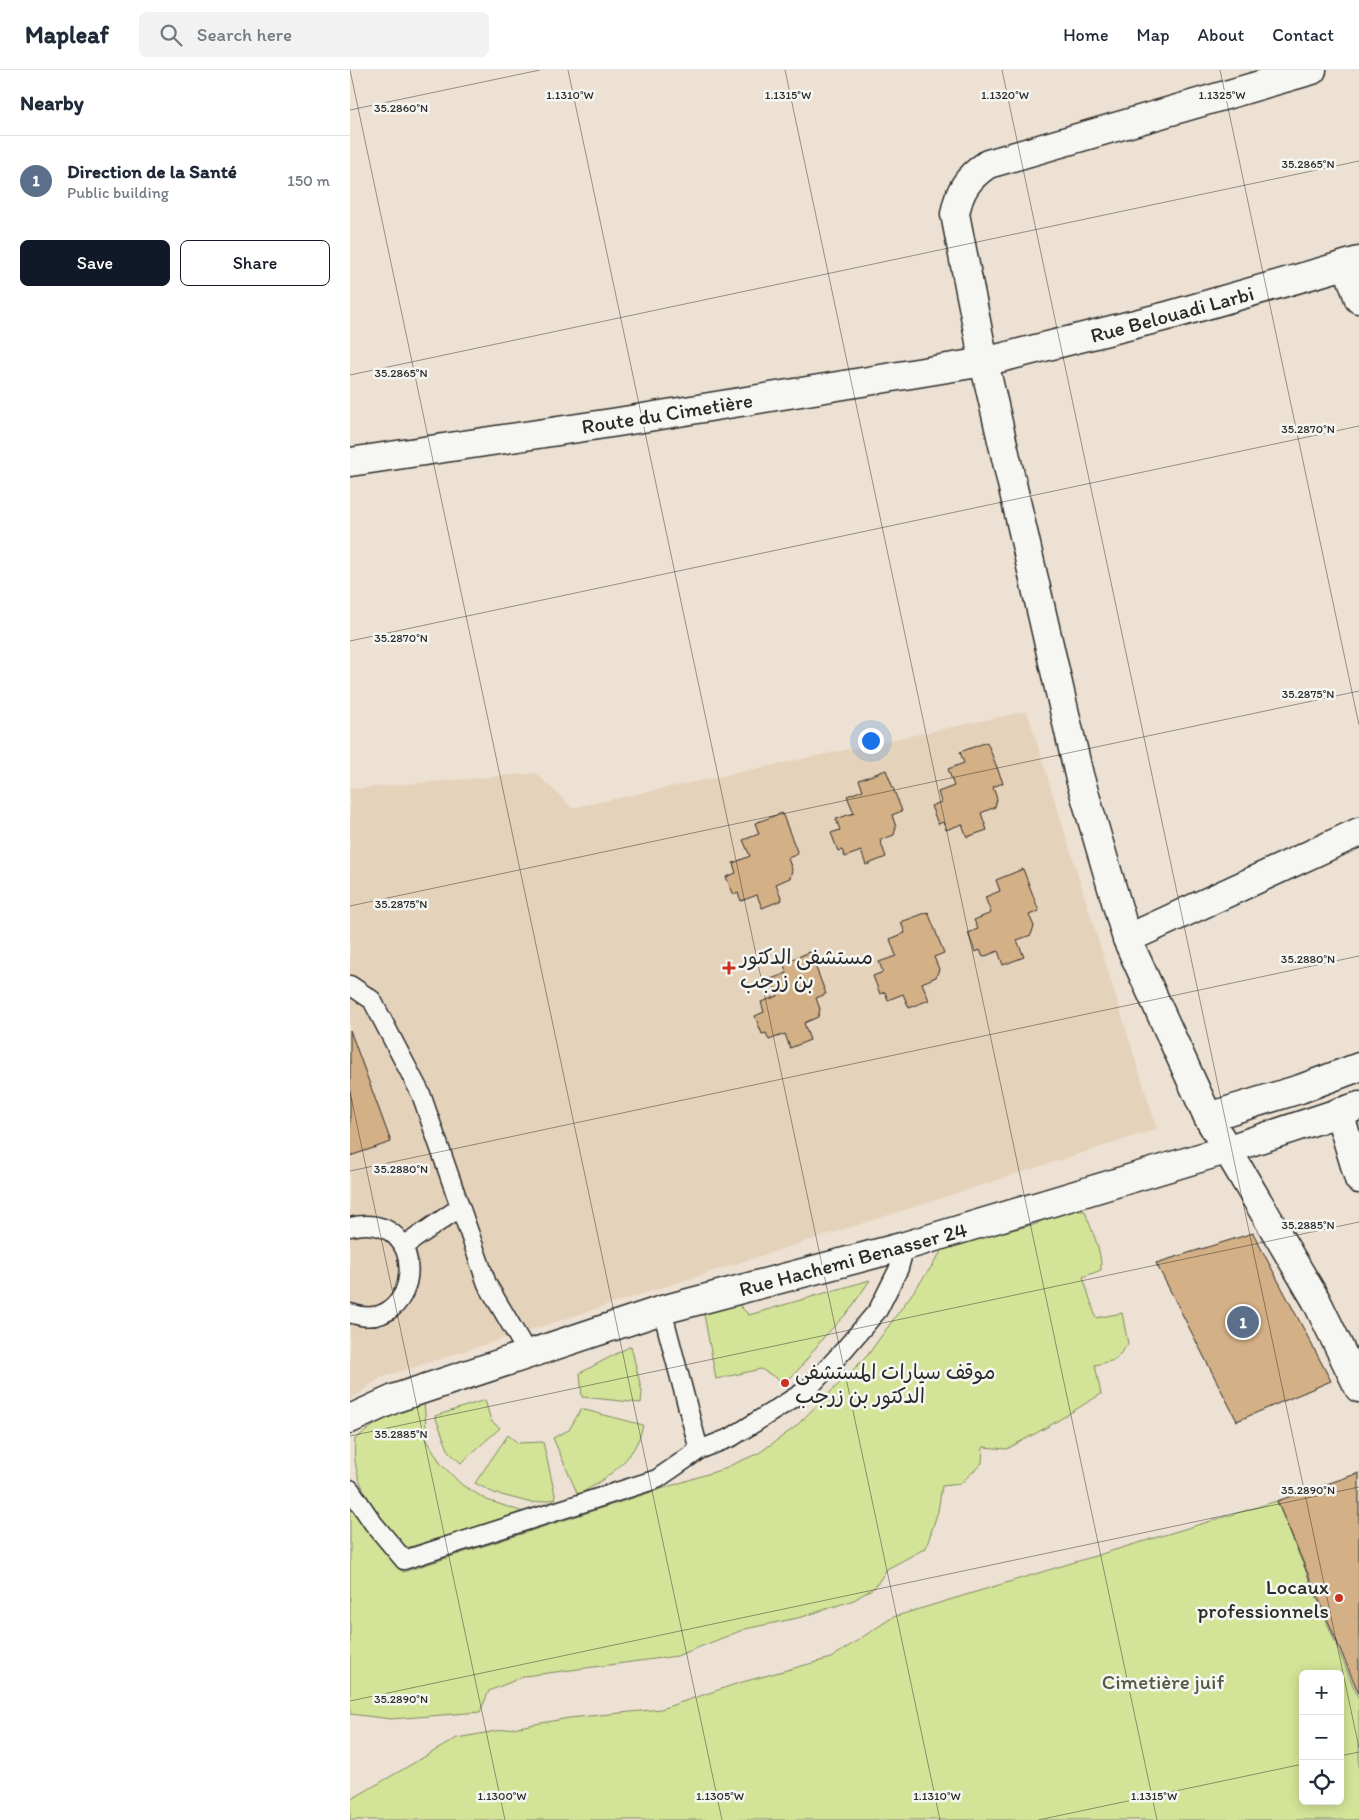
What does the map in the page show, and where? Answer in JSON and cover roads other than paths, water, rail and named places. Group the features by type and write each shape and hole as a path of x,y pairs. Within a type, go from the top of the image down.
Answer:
{"street":[{"path":"1312,70 988,164 974,173 961,192 955,214 984,362 1079,775 1127,939 1208,1118 1316,1300 1359,1388"},
{"path":"1353,263 1359,299"},
{"name":"Rue Belouadi Larbi","path":"984,362 1171,316 1353,263"},
{"name":"Route du Cimetière","path":"350,462 628,420 984,362"},
{"path":"1127,939 1359,832"},
{"path":"1208,1118 1300,1089 1359,1066"},
{"path":"1349,1109 1359,1179"},
{"name":"Rue Hachemi Benasser 24","path":"350,1419 396,1398 662,1310 905,1246 1226,1150 1349,1109"}],"lane":[{"path":"350,985 372,1000 420,1094 487,1284 528,1354"},
{"path":"404,1246 459,1208"},
{"path":"350,1227 366,1225 380,1228 394,1235 404,1246 410,1260 410,1275 406,1290 398,1302 386,1311 371,1316 350,1313"},
{"path":"350,1489 373,1523 404,1560 658,1479 699,1450 732,1437 808,1388 878,1310 899,1268 905,1246"},
{"path":"662,1310 699,1450"}],"place":[{"name":"مستشفى الدكتور بن زرجب","path":"729,968"},
{"name":"Direction de la Santé","path":"1243,1322"},
{"name":"موقف سيارات المستشفى الدكتور بن زرجب","path":"785,1383"},
{"name":"Locaux professionnels","path":"1339,1598"}],"park label":[{"name":"Cimetière juif","path":"1163,1681"}]}
